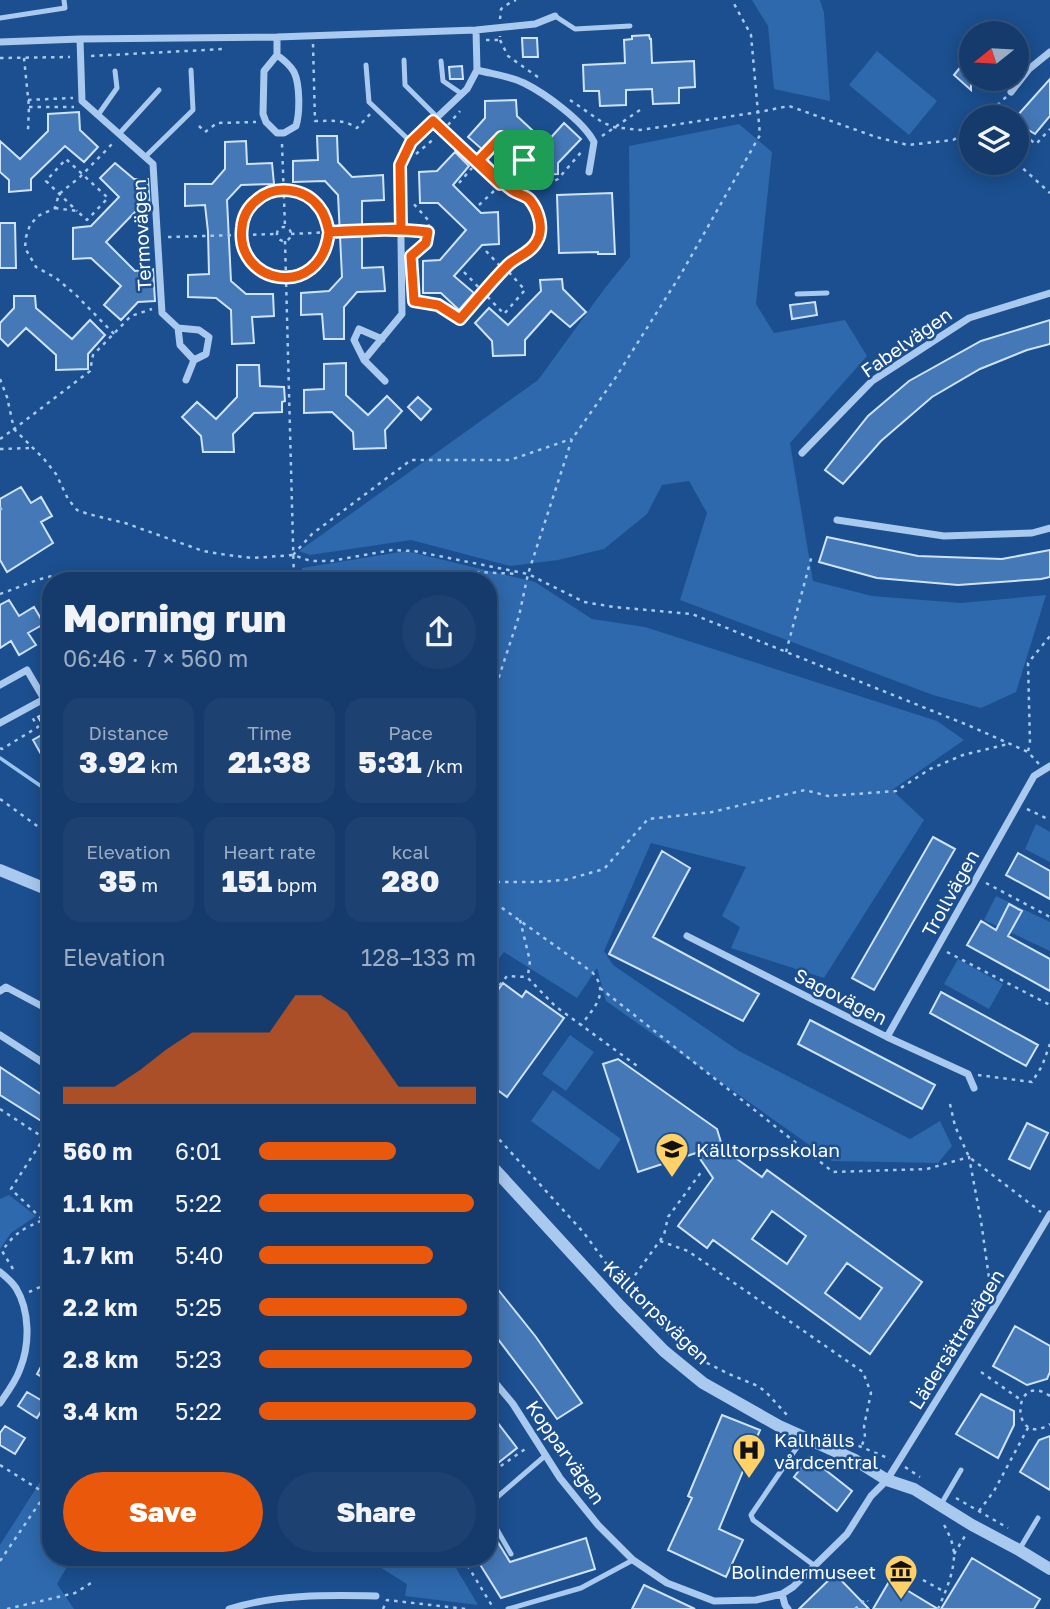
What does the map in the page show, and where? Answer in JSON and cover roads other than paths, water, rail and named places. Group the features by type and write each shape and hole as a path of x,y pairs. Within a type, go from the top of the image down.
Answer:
{"street":[{"path":"0,42 476,30 535,24 555,16"},
{"path":"364,360 402,314 400,165 411,142 467,89 477,70 476,30"},
{"path":"277,37 277,55 264,71 263,114 266,122 277,133 282,133 296,126 299,117 297,85 293,71 277,55"},
{"name":"Termovägen","path":"80,39 80,99 118,137 153,164 162,313 178,328 180,345 194,360"},
{"path":"1011,92 1029,69 1050,52"},
{"path":"477,70 523,82 568,112 589,133 594,142 589,172"},
{"path":"435,119 443,130 510,193"},
{"name":"Fabelvägen","path":"802,453 872,381 968,318 1050,293"},
{"path":"178,328 199,330 209,337 206,354 194,360 186,380"},
{"path":"382,339 359,329 354,340 364,360 385,381"},
{"path":"837,520 944,536 1032,533 1050,528"},
{"path":"0,685 27,670 42,696"},
{"path":"0,723 42,700"},
{"name":"Trollvägen","path":"887,1037 1034,776 1047,768"},
{"path":"0,870 42,887"},
{"name":"Sagovägen","path":"687,936 887,1037 968,1074 974,1088"},
{"path":"0,991 6,987 42,1006"},
{"path":"0,1035 42,1062"},
{"name":"Källtorpsvägen","path":"497,1172 620,1307 664,1351 703,1383 779,1426 855,1460 887,1480 914,1489 1050,1569"},
{"name":"Lädersättravägen","path":"887,1480 1049,1216"},
{"path":"0,1272 15,1287 25,1308 27,1327 26,1350 20,1371 0,1403"},
{"name":"Kopparvägen","path":"497,1385 513,1404 560,1478 598,1525 633,1560 667,1583 715,1601 756,1600 782,1594 793,1587 847,1534 871,1496 887,1480"},
{"path":"782,1594 788,1609"},
{"path":"229,1609 250,1602 284,1598 376,1596"}],"lane":[{"path":"0,18 65,8 64,0"},
{"path":"555,16 575,29 631,26"},
{"path":"404,61 405,85 435,119"},
{"path":"441,61 443,81 462,94"},
{"path":"366,65 369,102 411,142"},
{"path":"145,157 193,110 191,70"},
{"path":"98,115 117,88 115,71"},
{"path":"118,137 159,90"},
{"path":"797,294 827,293"},
{"path":"804,1437 751,1515 753,1520 815,1566"},
{"path":"497,1497 546,1455"},
{"path":"940,1506 961,1470"},
{"path":"1019,1550 1038,1518"},
{"path":"497,1530 511,1554"},
{"path":"508,1609 581,1588 633,1560"}],"waterway":[{"path":"0,758 42,787"}],"place":[{"name":"Källtorpsskolan","path":"672,1179"},
{"name":"Kallhälls vårdcentral","path":"749,1480"},
{"name":"Bolindermuseet","path":"901,1601"}]}
